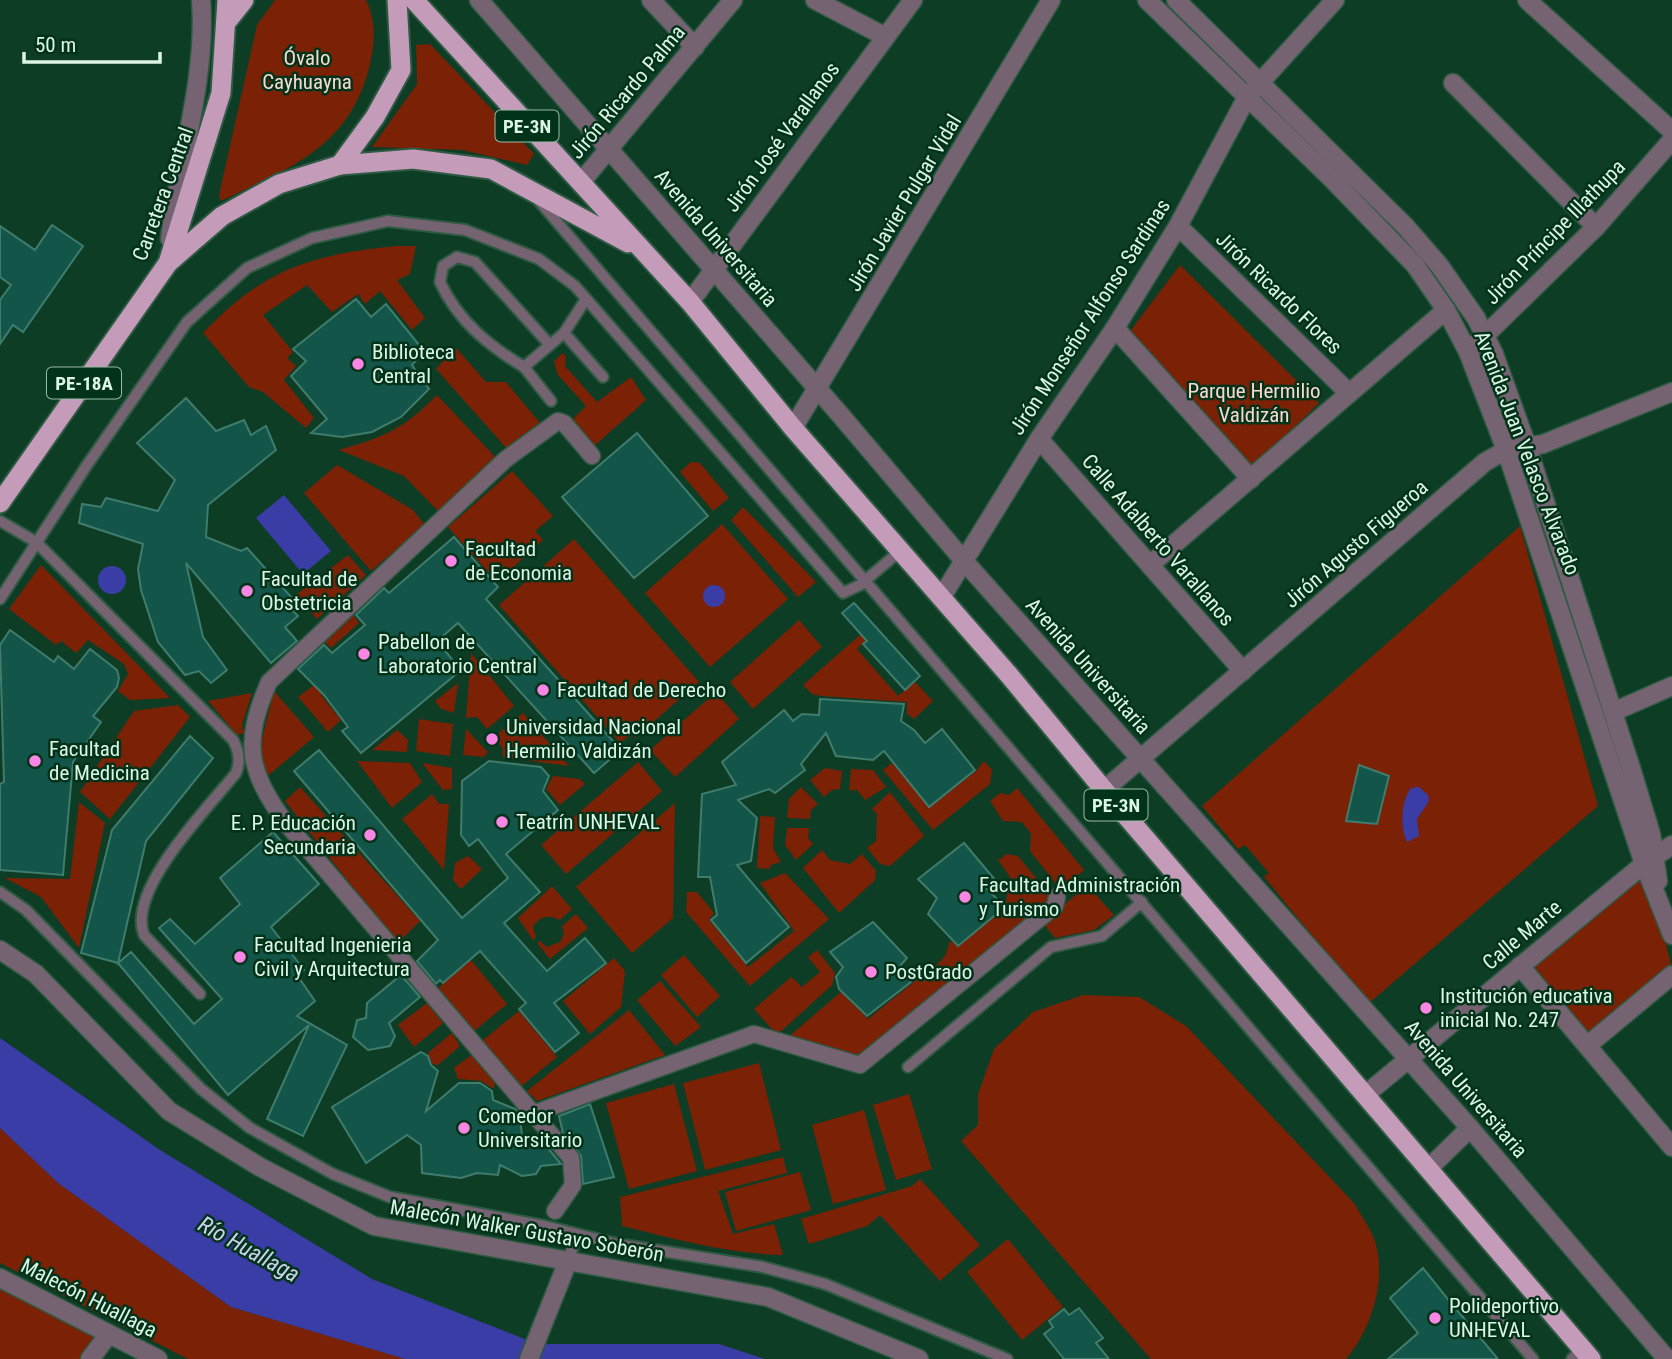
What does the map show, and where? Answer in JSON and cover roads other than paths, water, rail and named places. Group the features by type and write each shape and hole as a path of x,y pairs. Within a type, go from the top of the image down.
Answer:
{"highway":[{"name":"PE-18A","path":"227,10 244,0"},
{"path":"340,165 375,117 401,69 402,36 397,0"},
{"name":"PE-3N","path":"414,0 516,115 582,181 690,302 793,428 1429,1168 1581,1355"},
{"name":"Carretera Central","path":"0,503 168,263 221,93 227,10"},
{"path":"340,165 413,159 491,169 524,184 642,250"},
{"name":"PE-18A","path":"168,263 222,216 279,184 340,165"}],"street":[{"path":"168,263 174,204 198,76 203,24 201,0"},
{"name":"Avenida Universitaria","path":"479,0 964,561 1470,1128 1667,1359"},
{"path":"651,0 695,47"},
{"name":"Jirón Ricardo Palma","path":"582,181 610,151 733,0"},
{"path":"815,0 884,36"},
{"name":"Jirón José Varallanos","path":"690,302 912,0"},
{"name":"Jirón Javier Pulgar Vidal","path":"793,428 1051,0"},
{"name":"Avenida Juan Velasco Alvarado","path":"1147,0 1253,90 1405,226 1439,265 1485,336 1527,446 1613,712 1651,834 1649,860"},
{"name":"Avenida Juan Velasco Alvarado","path":"1176,0 1253,90 1415,265 1446,310 1468,352 1506,450 1649,860 1672,935"},
{"name":"Jirón Monseñor Alfonso Sardinas","path":"941,598 1039,439 1115,328 1178,226 1253,90 1335,0"},
{"path":"1527,0 1672,131"},
{"path":"1453,83 1596,227"},
{"name":"Jirón Príncipe Illathupa","path":"1468,352 1596,227 1672,140"},
{"name":"Jirón Ricardo Flores","path":"1178,226 1348,393"},
{"path":"1151,564 1446,310"},
{"path":"1115,328 1251,479"},
{"name":"Jirón Agusto Figueroa","path":"1104,790 1485,461 1506,450 1543,443 1672,392"},
{"path":"555,1212 573,1185 571,1158 285,822 264,792 256,771 254,717 269,682 506,459 548,425 558,421 564,423 592,456"},
{"name":"Calle Adalberto Varallanos","path":"1039,439 1243,671"},
{"path":"1613,712 1672,686"},
{"name":"Calle Marte","path":"1365,1095 1649,860 1672,845"},
{"path":"535,1113 754,1034 860,1065 1055,906 1057,897"},
{"name":"Malecón Walker Gustavo Soberón","path":"0,950 36,974 169,1111 260,1167 374,1226 768,1297 919,1359"},
{"path":"1520,966 1672,1147"},
{"path":"1588,1045 1672,975"},
{"path":"1429,1168 1470,1128"},
{"path":"529,1359 568,1261"},
{"name":"Malecón Huallaga","path":"0,1278 158,1359"},
{"path":"90,1359 108,1334"}],"lane":[{"path":"524,184 1533,1359"},
{"path":"0,599 187,322 247,268 312,238 388,221 465,230 539,259 575,286 843,593 866,580 900,551"},
{"path":"550,345 475,262 457,257 448,261 440,272 443,290 486,344 524,367 551,401"},
{"path":"524,367 564,333 586,299"},
{"path":"564,333 603,377"},
{"path":"0,521 36,542 233,740 237,748 239,765 236,773 158,871 143,909 141,928 144,935 200,994"},
{"path":"0,892 26,910 201,1089 250,1128 333,1174 390,1197 545,1226 617,1244 763,1267 825,1284 1007,1359"},
{"path":"908,1067 1051,947 1102,936 1142,902"},
{"path":"568,1261 575,1241"}],"water":[{"path":"284,495 331,551 303,574 256,518"},
{"path":"112,566 122,570 126,580 122,590 112,594 102,590 98,580 102,570"},
{"path":"714,585 722,588 725,596 722,604 714,607 706,604 703,596 706,588"},
{"path":"1419,787 1428,795 1429,801 1417,819 1419,836 1407,842 1403,829 1403,807 1411,788"},
{"name":"Río Huallaga","path":"0,1038 160,1150 372,1279 537,1344 719,1344 765,1359 405,1359 231,1307 58,1183 0,1128"}],"place":[{"name":"Biblioteca Central","path":"358,364"},
{"name":"Facultad de Economia","path":"451,561"},
{"name":"Facultad de Obstetricia","path":"247,591"},
{"name":"Pabellon de Laboratorio Central","path":"364,654"},
{"name":"Facultad de Derecho","path":"543,690"},
{"name":"Universidad Nacional Hermilio Valdizán","path":"492,739"},
{"name":"Facultad de Medicina","path":"35,761"},
{"name":"Teatrín UNHEVAL","path":"502,822"},
{"name":"E. P. Educación Secundaria","path":"370,835"},
{"name":"Facultad Administración y Turismo","path":"965,897"},
{"name":"Facultad Ingenieria Civil y Arquitectura","path":"240,957"},
{"name":"PostGrado","path":"871,972"},
{"name":"Institución educativa inicial No. 247","path":"1426,1008"},
{"name":"Comedor Universitario","path":"464,1128"},
{"name":"Polideportivo UNHEVAL","path":"1435,1318"}],"park label":[{"name":"Óvalo Cayhuayna","path":"307,70"},
{"name":"Parque Hermilio Valdizán","path":"1254,403"}]}
